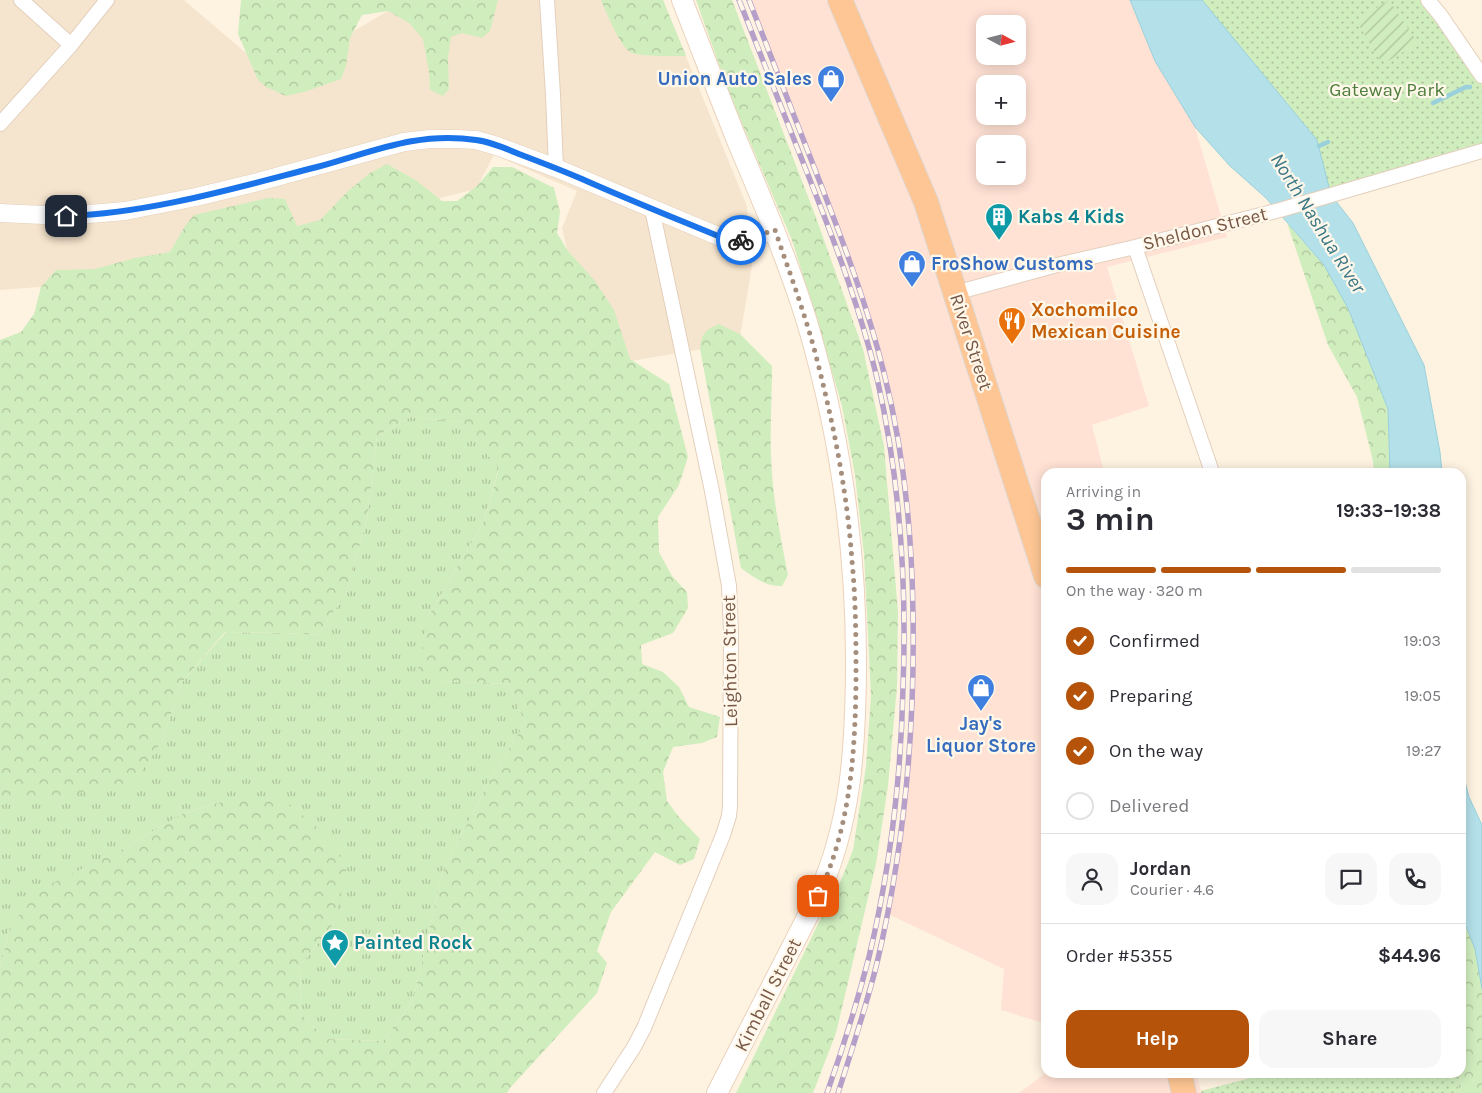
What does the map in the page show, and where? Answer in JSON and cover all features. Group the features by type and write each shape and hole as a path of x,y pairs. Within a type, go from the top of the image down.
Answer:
{"highway":[{"name":"River Street","path":"840,0 926,202 1041,560"},
{"path":"1180,1078 1184,1093"}],"main road":[{"name":"Kimball Street","path":"682,0 775,230 815,351 836,441 842,476 851,544 855,607 856,688 854,741 847,804 839,841 827,876 717,1093"}],"street":[{"path":"21,0 71,45"},
{"path":"0,124 71,45 107,0"},
{"path":"547,0 556,168"},
{"path":"1428,0 1482,76"},
{"path":"0,213 46,216 108,214 258,182 376,149 417,140 456,139 476,140 497,146 556,168 730,240 745,239 775,230"},
{"name":"Sheldon Street","path":"955,293 1057,265 1280,210 1482,151"},
{"name":"Leighton Street","path":"604,1093 634,1048 651,1013 723,835 730,806 731,631 729,586 712,491 652,209"},
{"path":"1135,247 1211,468"}],"shaded area":[{"path":"0,0 184,0 274,77 407,0 663,0 747,206 752,266 739,343 595,367 562,228 577,191 494,155 476,189 119,281 0,290"},
{"path":"749,0 1130,0 1155,61 1195,127 1227,237 1107,267 1149,406 1092,425 1103,468 1041,468 1041,1022 1001,1010 1004,969 888,914 907,786 913,663 913,600 910,537 899,444 885,376 867,310 837,227"},
{"path":"1466,1039 1482,1093 1019,1093 1041,1076 1197,1078 1201,1091 1252,1078 1466,1078"}],"green space":[{"path":"241,0 498,0 490,31 482,38 462,33 451,37 448,57 449,89 443,96 430,90 423,39 409,23 388,11 362,15 350,38 346,66 341,79 286,96 266,87 258,80 238,34"},
{"path":"601,0 663,0 686,56 634,54 630,52 618,36"},
{"path":"696,0 732,0 814,212 863,349 884,446 898,612 897,686 888,786 876,864 836,1033 813,1093 736,1093 819,922 839,885 853,850 866,766 871,695 864,555 855,475 842,406 821,334 792,240 731,98"},
{"name":"Gateway Park","path":"1202,0 1428,0 1482,76 1482,151 1331,195 1317,140"},
{"path":"1389,0 1418,43 1388,61 1380,61 1359,25 1360,19"},
{"path":"387,164 417,181 442,201 457,201 477,186 493,167 512,167 554,188 560,212 557,233 568,251 595,281 614,310 630,359 669,384 688,457 679,485 658,517 659,552 672,576 687,592 688,608 673,633 641,645 642,664 663,672 679,687 689,707 720,717 717,737 702,743 673,747 663,772 667,801 700,839 694,859 680,865 655,852 611,912 597,951 607,963 597,993 507,1093 0,1093 0,968 10,926 42,888 123,849 184,813 225,801 286,801 321,831 347,867 335,922 301,964 300,1013 326,1039 383,1041 413,1001 442,874 487,785 525,723 508,684 440,681 418,670 428,617 484,521 499,469 462,422 410,417 377,436 367,520 346,593 318,635 225,632 182,682 162,741 133,784 51,798 0,798 0,340 21,332 34,314 41,287 56,270 95,269 135,258 170,252 185,226 194,215 268,198 285,199 297,226 320,220 348,191 370,173"},
{"path":"1287,223 1324,265 1348,308 1388,409 1390,468 1374,468 1357,397 1328,345"},
{"path":"719,324 740,334 772,366 771,432 773,485 788,575 782,586 765,583 741,568 700,349 705,333"},
{"path":"410,417 462,422 499,468 484,521 428,617 440,681 508,684 525,723 487,785 442,874 413,1001 383,1041 326,1039 300,1013 301,964 335,922 225,801 184,813 123,849 10,926 0,968 0,798 51,798 162,741 182,682 226,632 318,635 346,593 367,520 377,436"},
{"path":"1466,926 1475,949 1482,989 1482,1093 1458,1093 1460,1078 1466,1078"},
{"path":"1250,1078 1460,1078 1458,1093 1201,1093 1201,1091"}],"water":[{"name":"North Nashua River","path":"1130,0 1202,0 1317,140 1331,195 1353,223 1424,365 1442,468 1390,468 1388,409 1348,308 1324,265 1266,198 1230,166 1195,127 1155,61"},
{"path":"1466,785 1469,797 1482,825 1482,989 1475,949 1466,926"}],"waterway":[{"path":"1433,103 1466,87 1470,87"},
{"path":"1319,146 1328,142"}],"railway":[{"path":"739,0 830,232 864,329 885,416 900,532 903,571 904,649 900,756 893,824 883,891 869,957 850,1025 827,1093"},
{"path":"749,0 839,231 871,325 897,433 909,523 912,584 912,702 910,746 901,833 877,963 864,1012 838,1093"}],"way so far":[{"path":"741,240 775,230 815,351 836,441 850,536 855,607 856,697 850,788 834,858 818,896"}],"place":[{"name":"Union Auto Sales","path":"831,103"},
{"name":"Kabs 4 Kids","path":"999,241"},
{"name":"FroShow Customs","path":"912,288"},
{"name":"Xochomilco Mexican Cuisine","path":"1012,345"},
{"name":"Jay's Liquor Store","path":"981,712"},
{"name":"Painted Rock","path":"335,967"}],"route":[{"path":"66,216 108,214 196,197 334,162 376,149 430,138 486,142 556,168 725,239 741,240"}]}
